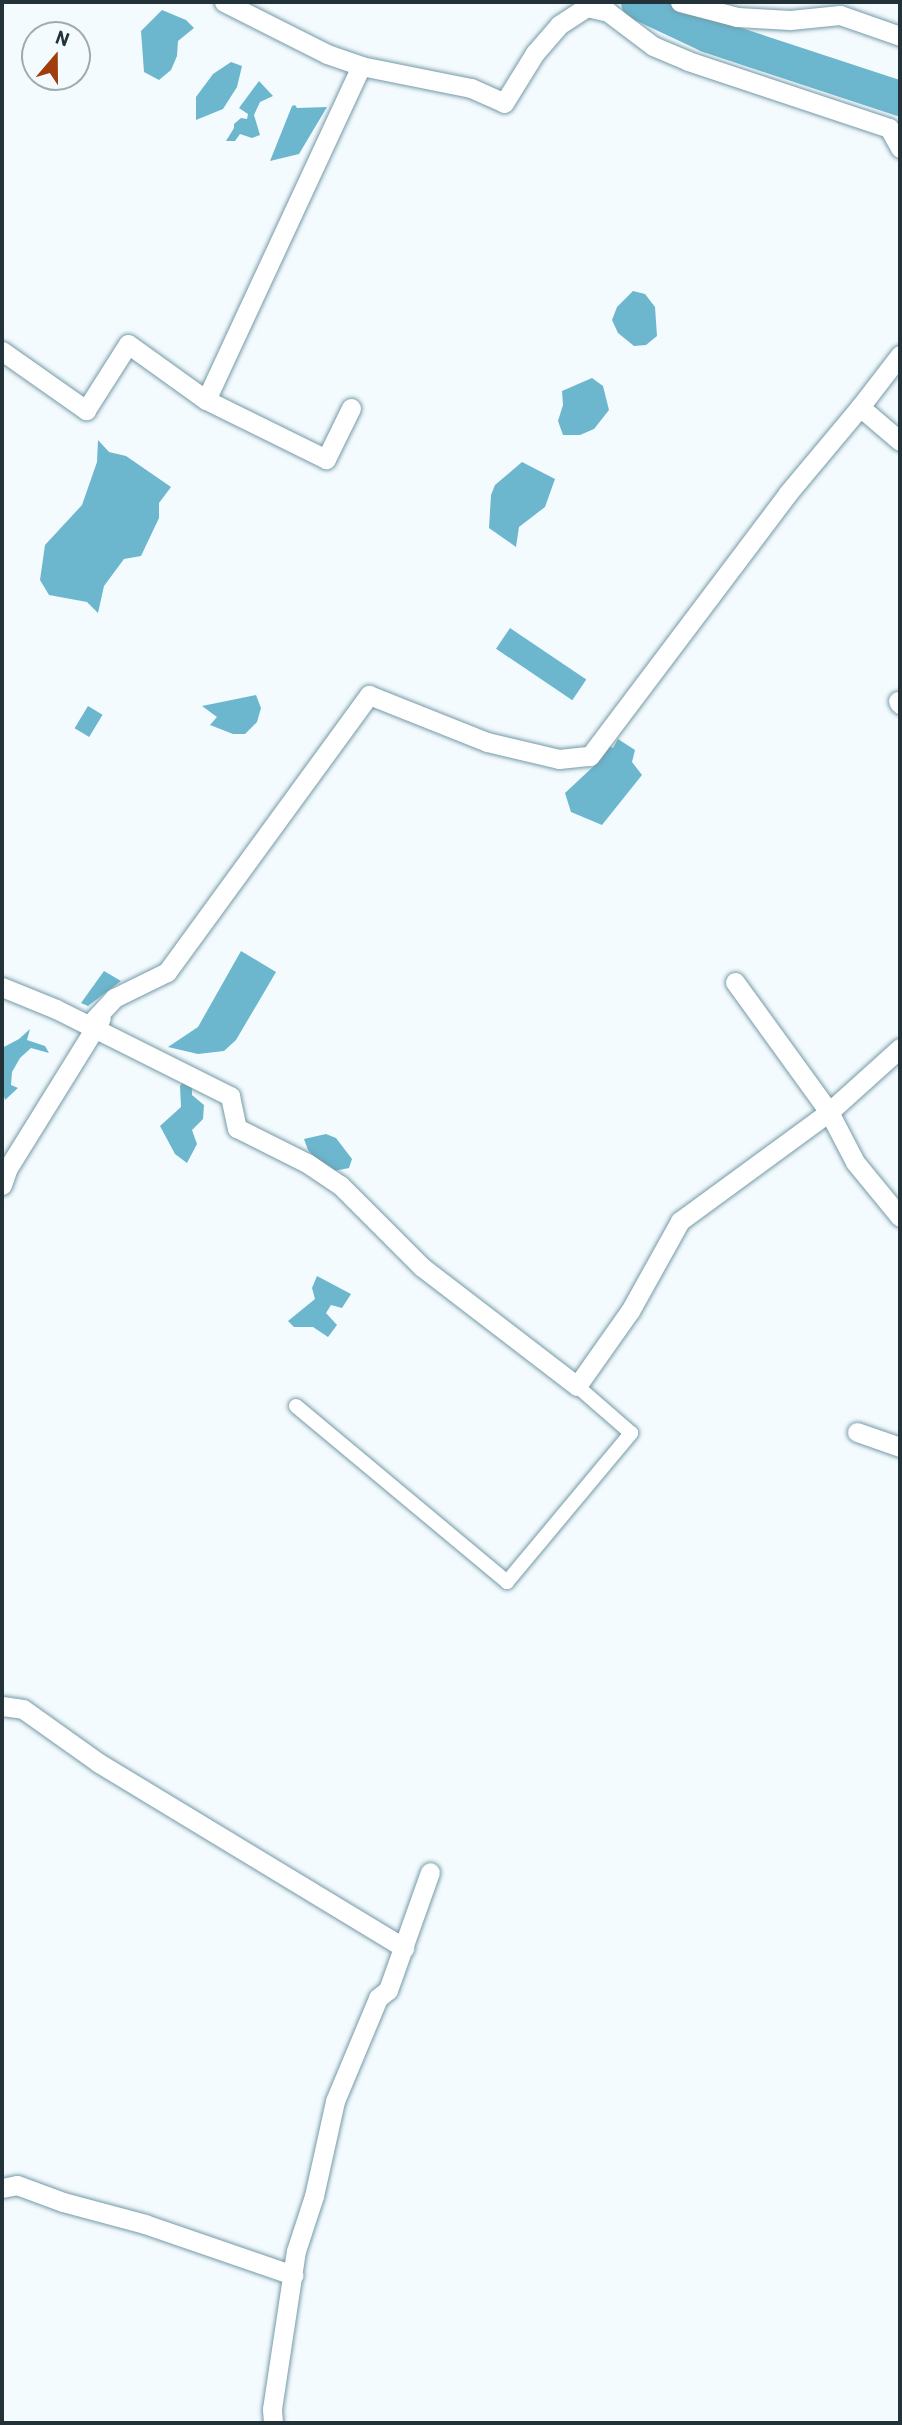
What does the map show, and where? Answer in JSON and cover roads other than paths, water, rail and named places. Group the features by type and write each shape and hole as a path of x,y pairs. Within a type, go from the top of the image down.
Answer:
{"street":[{"path":"224,2 327,54 361,66 471,88 504,103 535,53 559,25 587,7 608,12 653,46 688,61 888,128 900,148"},
{"path":"680,2 737,17 790,20 840,15 900,36"},
{"path":"206,400 361,66"},
{"path":"2,351 86,410 128,344 206,400 326,459 351,408"},
{"path":"2,1185 8,1168 92,1026 114,998 167,972 369,695 487,742 559,759 590,756 779,503 900,355"},
{"path":"860,407 900,441"},
{"path":"735,982 829,1112 855,1162 900,1217"},
{"path":"2,987 92,1026 230,1096 237,1128 307,1163 340,1185 422,1267 577,1387 631,1433 507,1582 296,1406"},
{"path":"577,1387 630,1311 680,1221 829,1112 900,1048"},
{"path":"857,1432 900,1447"},
{"path":"2,1706 23,1709 99,1763 404,1948"},
{"path":"273,2423 272,2409 293,2275 335,2101 378,1998 388,1990 430,1872"},
{"path":"2,2188 17,2185 63,2202 145,2224 293,2275"}],"water":[{"path":"162,10 186,20 194,28 178,41 177,56 171,70 159,80 144,72 141,31"},
{"path":"231,62 242,66 237,87 223,109 196,120 196,97 213,74"},
{"path":"259,81 273,96 260,102 254,115 260,135 252,138 240,134 235,141 226,141 234,124 241,118 247,119 248,114 239,108"},
{"path":"292,106 297,108 327,107 299,154 270,161"},
{"path":"633,291 645,294 655,307 657,336 646,345 634,346 618,333 612,320 617,307"},
{"path":"592,378 603,386 609,410 594,429 580,435 563,435 558,421 563,405 562,391"},
{"path":"98,440 109,452 126,456 171,487 159,503 159,518 141,556 124,559 104,586 98,613 87,602 49,595 40,580 45,545 82,505 97,462"},
{"path":"522,462 555,479 545,507 519,527 516,547 489,528 491,495 495,485"},
{"path":"510,628 586,679 572,700 496,649"},
{"path":"256,695 261,708 257,722 245,734 233,734 210,725 217,717 202,706"},
{"path":"88,706 103,715 89,737 75,728"},
{"path":"618,739 635,750 632,762 642,775 602,825 571,812 565,793 596,764 596,758 605,744 613,748"},
{"path":"241,951 276,972 236,1040 224,1051 198,1054 168,1047 198,1027"},
{"path":"104,971 121,981 88,1006 81,1003"},
{"path":"30,1029 27,1040 45,1046 49,1053 31,1048 20,1058 12,1072 11,1085 18,1088 5,1100 2,1089 2,1048"},
{"path":"186,1079 192,1083 192,1095 204,1105 203,1119 192,1130 197,1144 187,1163 175,1154 160,1126 181,1107 180,1086"},
{"path":"326,1134 336,1138 352,1159 349,1168 334,1171 319,1163 308,1150 304,1139"},
{"path":"317,1276 351,1294 342,1308 331,1305 326,1313 337,1325 328,1337 313,1327 294,1327 288,1321 315,1299 312,1288"}],"waterway":[{"path":"638,2 708,35 900,98"}]}
